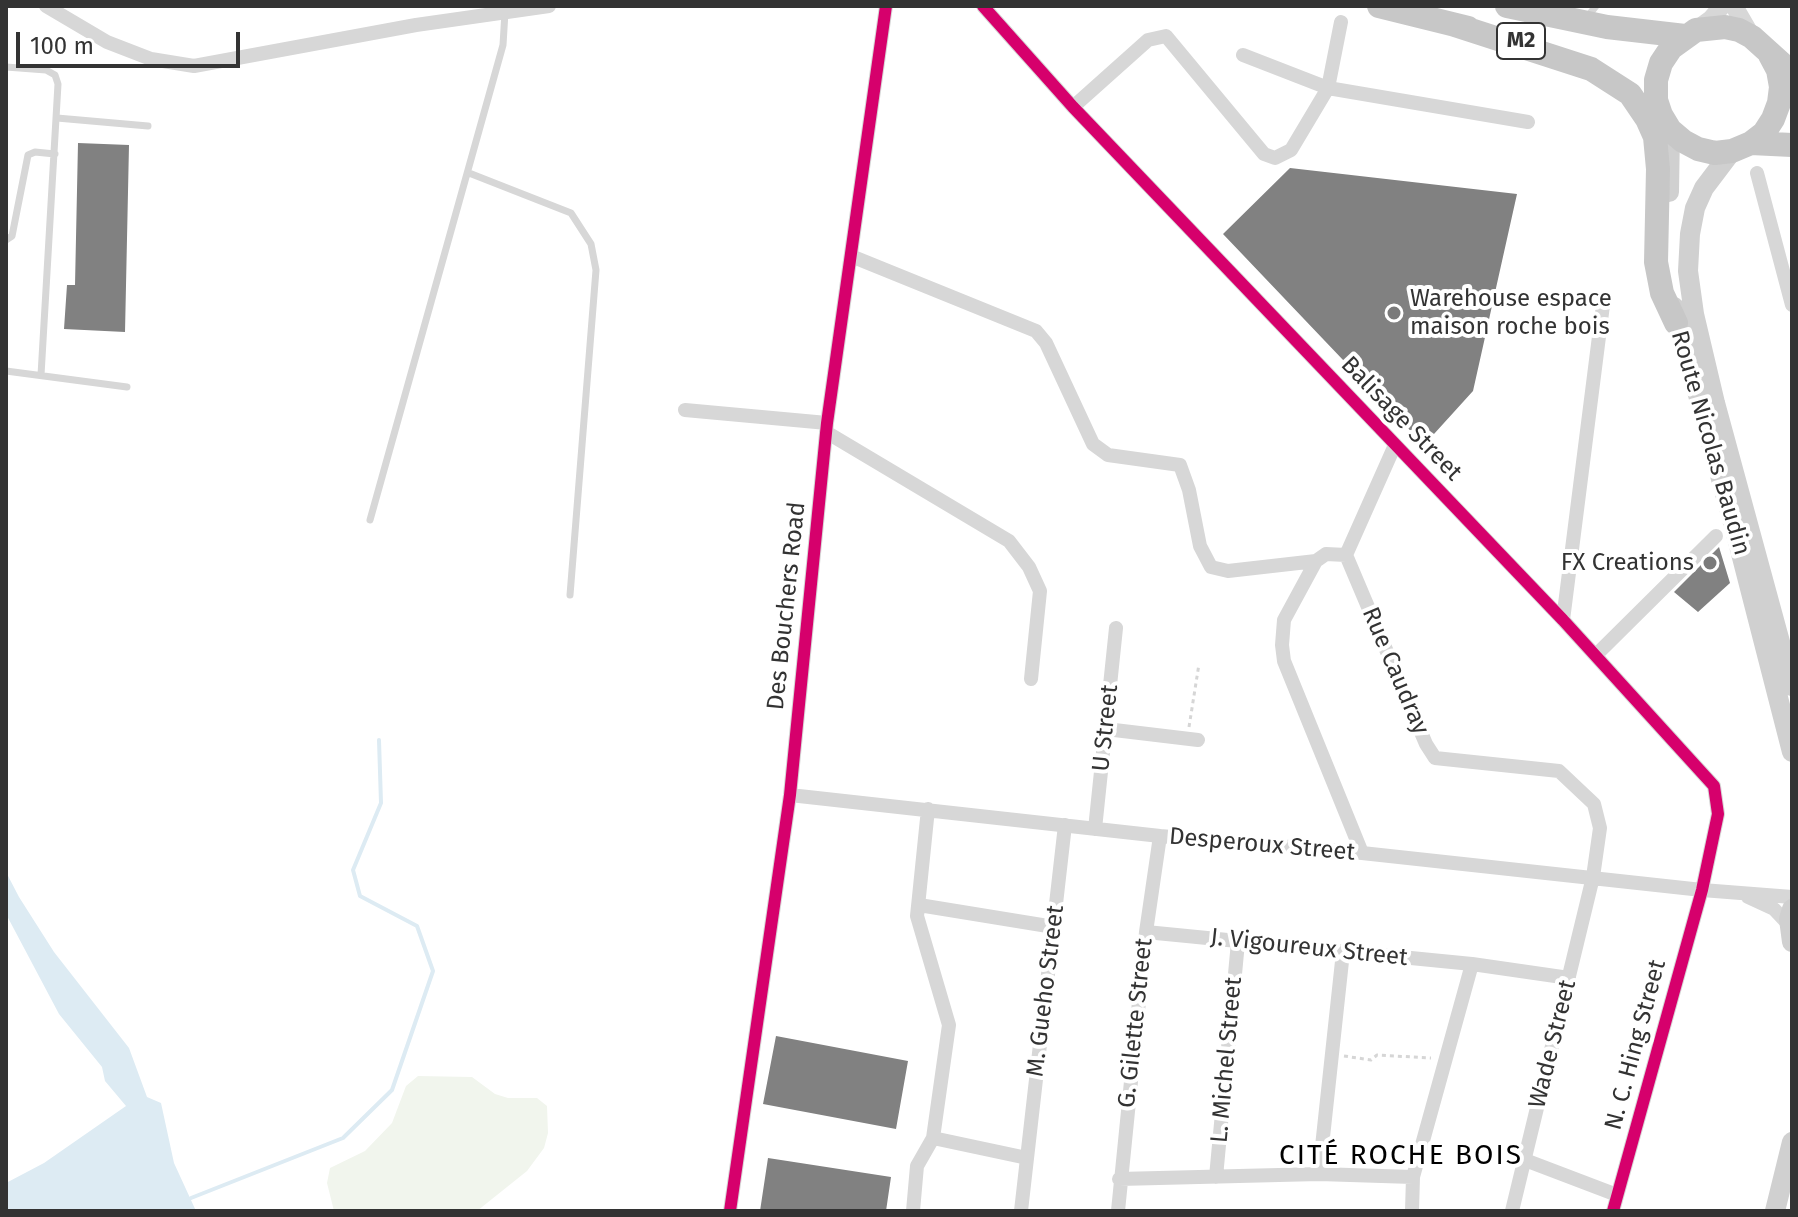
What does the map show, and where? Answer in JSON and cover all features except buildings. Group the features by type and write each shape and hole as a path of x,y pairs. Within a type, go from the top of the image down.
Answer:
{"highway":[{"name":"M2","path":"1379,6 1584,57 1656,98"},
{"name":"M2","path":"1507,6 1607,27 1690,33 1725,27 1752,37"},
{"path":"1452,24 1591,69 1630,94 1655,137 1658,169 1656,262 1662,293 1676,323"},
{"path":"1690,33 1671,48 1661,63 1656,80 1656,98 1670,130 1698,149 1715,153 1741,147 1792,145"},
{"path":"1752,37 1792,73"},
{"path":"1741,147 1764,133 1779,103 1781,87 1778,70 1770,55"}],"main road":[{"name":"Route Nicolas Baudin","path":"1670,130 1666,260 1676,323 1735,530 1792,752"},
{"name":"Route Nicolas Baudin","path":"1741,147 1704,188 1695,208 1688,271 1694,314 1715,403 1792,686"},
{"path":"1775,1211 1792,1142"}],"street":[{"path":"46,6 107,42 151,59 194,66 416,25 549,6"},
{"name":"Des Bouchers Road","path":"730,1211 790,795 826,427 886,6"},
{"name":"Balisage Street","path":"983,6 1073,107 1596,655 1714,786 1718,814 1702,890"},
{"path":"1690,33 1711,19 1722,6"},
{"path":"1734,6 1752,37"},
{"path":"1073,107 1148,40 1166,36 1264,154 1275,158 1291,150 1328,88 1341,22"},
{"path":"1243,55 1328,88 1528,122"},
{"path":"1757,173 1792,305"},
{"path":"851,256 1036,331 1046,343 1093,444 1108,455 1180,465 1189,490 1200,546 1211,567 1228,571 1316,561"},
{"path":"1563,620 1603,305"},
{"path":"685,410 826,427 1009,541 1029,567 1040,591 1031,679"},
{"path":"1362,853 1284,661 1284,620 1316,561 1326,554 1346,555 1395,445"},
{"path":"1596,655 1716,536"},
{"name":"Rue Caudray","path":"1346,555 1426,744 1435,758 1559,771 1594,804 1600,828 1593,877"},
{"name":"U Street","path":"1095,829 1116,628"},
{"path":"1106,729 1193,739"},
{"name":"Desperoux Street","path":"790,795 1160,836 1362,853 1792,897"},
{"path":"913,1211 917,1166 933,1138 949,1025 917,916 928,809"},
{"name":"M. Gueho Street","path":"1021,1211 1065,825"},
{"name":"G. Gilette Street","path":"1118,1211 1146,932 1160,836"},
{"name":"Wade Street","path":"1512,1211 1593,877"},
{"name":"N. C. Hing Street","path":"1613,1211 1702,890"},
{"path":"1734,892 1774,909 1791,930"},
{"path":"919,905 1054,927"},
{"name":"J. Vigoureux Street","path":"1146,932 1472,964 1569,978"},
{"name":"L. Michel Street","path":"1216,1177 1238,942"},
{"path":"1319,1174 1343,952"},
{"path":"1412,1211 1413,1177 1472,964"},
{"path":"933,1138 1027,1158"},
{"path":"1525,1160 1617,1195"},
{"path":"1119,1179 1319,1174 1413,1177"}],"lane":[{"path":"1544,6 1588,16 1596,6"},
{"path":"370,520 469,173 503,45 505,12"},
{"path":"6,67 46,70 55,75 58,84 41,375"},
{"path":"57,118 148,126"},
{"path":"6,240 12,236 28,155 35,152 55,154"},
{"path":"469,173 571,213 591,244 596,270 570,595"},
{"path":"6,371 127,387"}],"path":[{"path":"1193,739 1199,664"},
{"path":"1332,1055 1371,1060 1377,1055 1446,1059"}],"shaded area":[{"path":"6,872 54,952 129,1048 147,1097 161,1103 174,1163 196,1211 6,1211 6,1183 44,1163 126,1106 105,1081 102,1067 59,1014 6,914"},
{"path":"418,1076 472,1077 495,1094 508,1098 537,1098 547,1106 548,1133 544,1148 527,1171 477,1211 334,1211 327,1183 330,1168 365,1151 392,1123 406,1086"}],"waterway":[{"path":"191,1198 343,1138 392,1090 433,971 417,926 360,896 353,870 381,803 379,740"}],"cycle path":[{"path":"730,1211 790,795 827,423 886,6"},
{"path":"983,6 1073,107 1563,620 1714,786 1718,814 1702,890 1613,1211"}],"place":[{"name":"Warehouse espace maison roche bois","path":"1394,313"},
{"name":"FX Creations","path":"1710,563"}],"district":[{"name":"CITÉ ROCHE BOIS","path":"1401,1156"}]}
